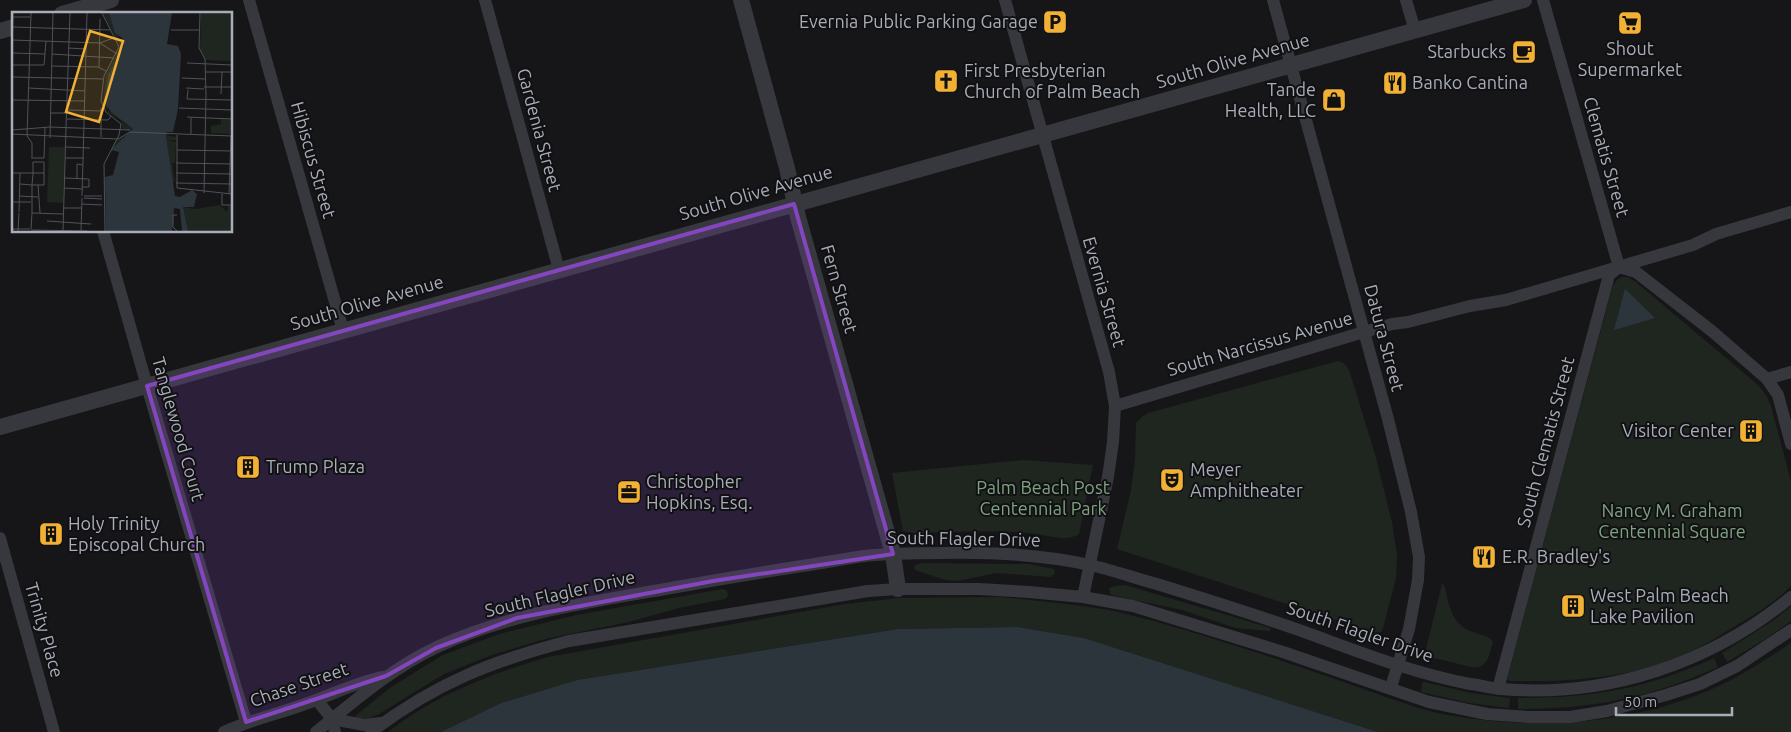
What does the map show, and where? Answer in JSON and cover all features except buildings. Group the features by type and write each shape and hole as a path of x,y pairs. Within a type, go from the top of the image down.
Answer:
{"street":[{"path":"69,12 111,0"},
{"name":"Hibiscus Street","path":"250,0 343,330"},
{"name":"Gardenia Street","path":"485,0 559,270"},
{"name":"Fern Street","path":"741,0 787,168 794,204 893,554 898,589"},
{"name":"Evernia Street","path":"1005,0 1109,372 1115,406 1113,442 1108,477 1083,597"},
{"name":"Datura Street","path":"1273,0 1388,419 1411,512 1418,557 1418,580 1410,628 1391,687"},
{"path":"1406,0 1414,31"},
{"name":"South Olive Avenue","path":"0,427 1524,0"},
{"name":"Clematis Street","path":"1543,0 1619,267"},
{"name":"South Narcissus Avenue","path":"1115,406 1364,332 1470,306 1506,300 1693,246 1716,234 1791,212"},
{"name":"Tanglewood Court","path":"103,232 246,722"},
{"path":"1619,267 1636,272 1713,332 1767,379 1778,395 1791,444"},
{"name":"South Clematis Street","path":"1498,689 1609,275 1619,267"},
{"path":"1767,379 1791,372"},
{"name":"Trinity Place","path":"0,538 54,732"},
{"name":"South Flagler Drive","path":"316,732 386,676 436,648 471,633 517,618 713,580 862,556 968,552 1024,554 1091,565 1300,630 1398,666 1448,680 1498,689 1534,691 1570,689 1624,680 1657,672 1691,659 1739,634 1791,597"},
{"path":"371,732 433,690 457,678 542,648 713,616 868,591 979,589 1083,597 1142,609 1283,652 1391,687 1429,702 1487,714 1528,718 1570,716 1614,709 1692,687 1755,656 1791,630"},
{"name":"Chase Street","path":"224,732 246,722 317,700 347,686 386,676"},
{"path":"317,700 332,719 334,732"},
{"path":"332,719 364,725 384,723"}],"highlighted area":[{"path":"794,204 893,554 713,581 517,618 436,648 386,676 246,722 147,386"}],"green space":[{"name":"Nancy M. Graham Centennial Square","path":"1628,277 1636,282 1758,385 1766,395 1771,406 1791,481 1791,586 1748,619 1703,646 1671,660 1632,671 1592,678 1510,681 1507,679 1613,285 1618,279"},
{"path":"1338,361 1348,368 1350,373 1375,454 1392,522 1397,554 1396,578 1381,632 1376,633 1117,549 1131,490 1135,460 1136,423 1143,416 1148,413"},
{"name":"Palm Beach Post Centennial Park","path":"1023,460 1093,465 1079,534 1064,538 1006,532 913,533 903,531 892,473"},
{"path":"921,563 1029,564 1054,569 1055,573 1051,577 996,573 958,581 945,580 915,570 914,566"},
{"path":"1442,584 1444,585 1450,608 1456,621 1468,630 1487,637 1493,642 1487,661 1481,666 1471,667 1430,657 1426,649"},
{"path":"1125,585 1271,628 1270,631 1236,628 1182,610 1111,595 1109,588"},
{"path":"723,589 727,591 728,596 725,599 679,608 629,622 545,639 492,655 444,674 379,714 370,718 357,719 355,716 391,687 443,655 499,634 576,615"},
{"path":"1002,597 1109,610 1233,645 1428,711 1474,719 1512,722 1587,721 1624,716 1661,707 1697,695 1731,680 1791,643 1791,732 1378,732 1084,638 1017,627 898,629 577,680 501,703 441,732 388,732 444,696 484,678 548,657 845,604 899,598"},
{"path":"1791,606 1791,621 1727,662 1722,653 1774,620"},
{"path":"1714,658 1718,667 1693,678 1644,694 1620,700 1571,707 1518,709 1518,698 1595,694 1618,690 1689,669"},
{"path":"1422,683 1471,693 1510,698 1509,708 1469,703 1421,692"}],"shaded area":[{"path":"1625,289 1655,318 1614,330"},
{"path":"1017,627 1084,638 1378,732 441,732 501,703 577,680 898,629"}],"place":[{"name":"Evernia Public Parking Garage","path":"1055,22"},
{"name":"Shout Supermarket","path":"1630,23"},
{"name":"Starbucks","path":"1524,52"},
{"name":"First Presbyterian Church of Palm Beach","path":"946,81"},
{"name":"Banko Cantina","path":"1395,83"},
{"name":"Tande Health, LLC","path":"1334,100"},
{"name":"Visitor Center","path":"1751,431"},
{"name":"Trump Plaza","path":"248,467"},
{"name":"Meyer Amphitheater","path":"1172,480"},
{"name":"Christopher Hopkins, Esq.","path":"629,492"},
{"name":"Holy Trinity Episcopal Church","path":"51,534"},
{"name":"E.R. Bradley's","path":"1484,557"},
{"name":"West Palm Beach Lake Pavilion","path":"1573,606"}]}
